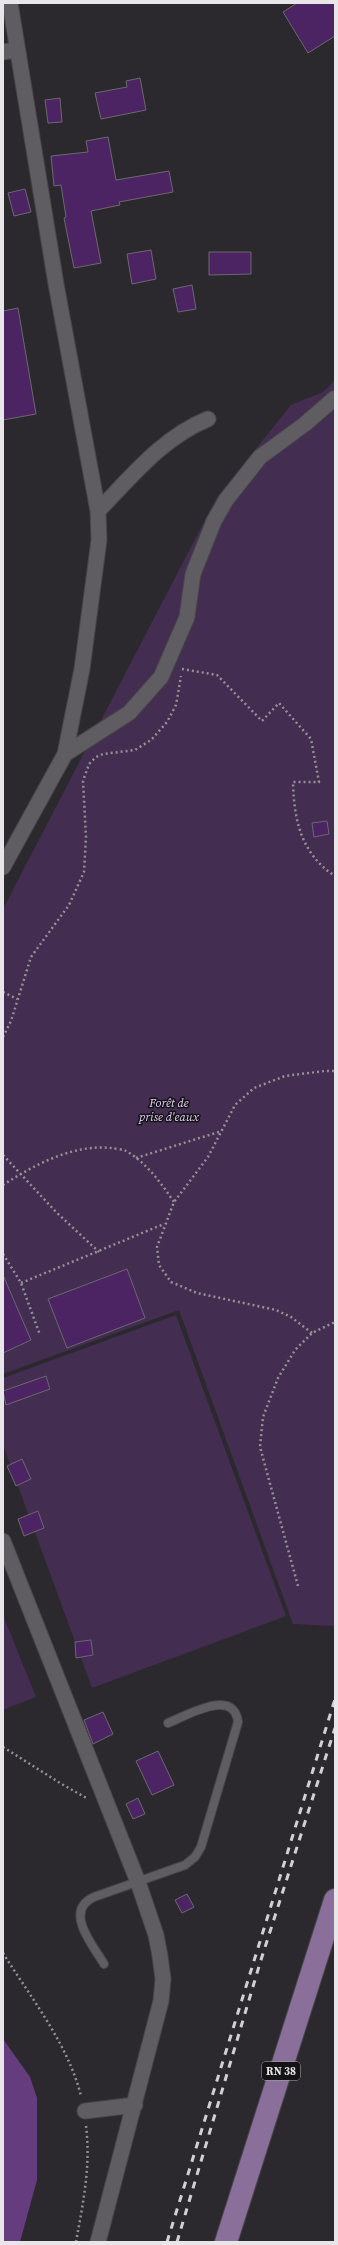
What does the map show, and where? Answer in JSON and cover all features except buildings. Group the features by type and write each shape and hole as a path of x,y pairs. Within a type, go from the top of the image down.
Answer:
{"main road":[{"name":"RN 38","path":"226,2242 335,1900"}],"street":[{"path":"3,867 65,754 84,655 99,540 98,511 56,284 10,51 10,3"},
{"path":"65,754 128,713 161,677 187,617 193,574 214,521 226,500 260,457 305,424 335,398"},
{"path":"98,511 167,443 188,427 208,419"},
{"path":"3,1541 138,1882 156,1935 163,1979 156,2025 98,2242"},
{"path":"85,2111 135,2105"}],"lane":[{"path":"104,1964 82,1926 80,1911 89,1899 185,1865 198,1852 238,1722 237,1716 230,1706 218,1704 168,1723"}],"path":[{"path":"3,1038 11,1021 31,957 69,905 84,872 86,837 83,781 87,769 96,757 104,754 135,750 151,740 167,722 176,705 182,669 218,675 262,721 279,703 311,739 318,782 293,782 294,811 302,838 318,860 335,876"},
{"path":"3,992 17,999"},
{"path":"312,1333 291,1317 276,1310 197,1293 171,1282 159,1265 157,1247 164,1224 174,1202 208,1157 235,1105 254,1088 285,1076 325,1070 335,1071"},
{"path":"135,1158 222,1131"},
{"path":"3,1185 20,1174 61,1155 95,1146 125,1150 159,1180 174,1202"},
{"path":"3,1155 20,1174 99,1252"},
{"path":"21,1283 164,1224"},
{"path":"3,1254 21,1283 40,1335"},
{"path":"298,1586 260,1447 263,1417 278,1378 295,1350 312,1333 335,1322"},
{"path":"3,1747 60,1783 109,1810"},
{"path":"3,1953 63,2049 75,2074 85,2111 89,2159 87,2186 76,2242"}],"green space":[{"name":"Forêt de prise d'eaux","path":"335,380 335,1626 293,1624 179,1310 3,1374 3,909 217,497 291,405 323,392"},
{"path":"176,1315 286,1616 92,1688 3,1445 3,1378"},
{"path":"3,1615 36,1697 3,1710"}],"shaded area":[{"path":"3,2039 30,2077 37,2098 37,2180 20,2242 3,2242"}],"railway":[{"path":"167,2242 335,1699"},
{"path":"177,2242 260,1963 335,1728"}]}
